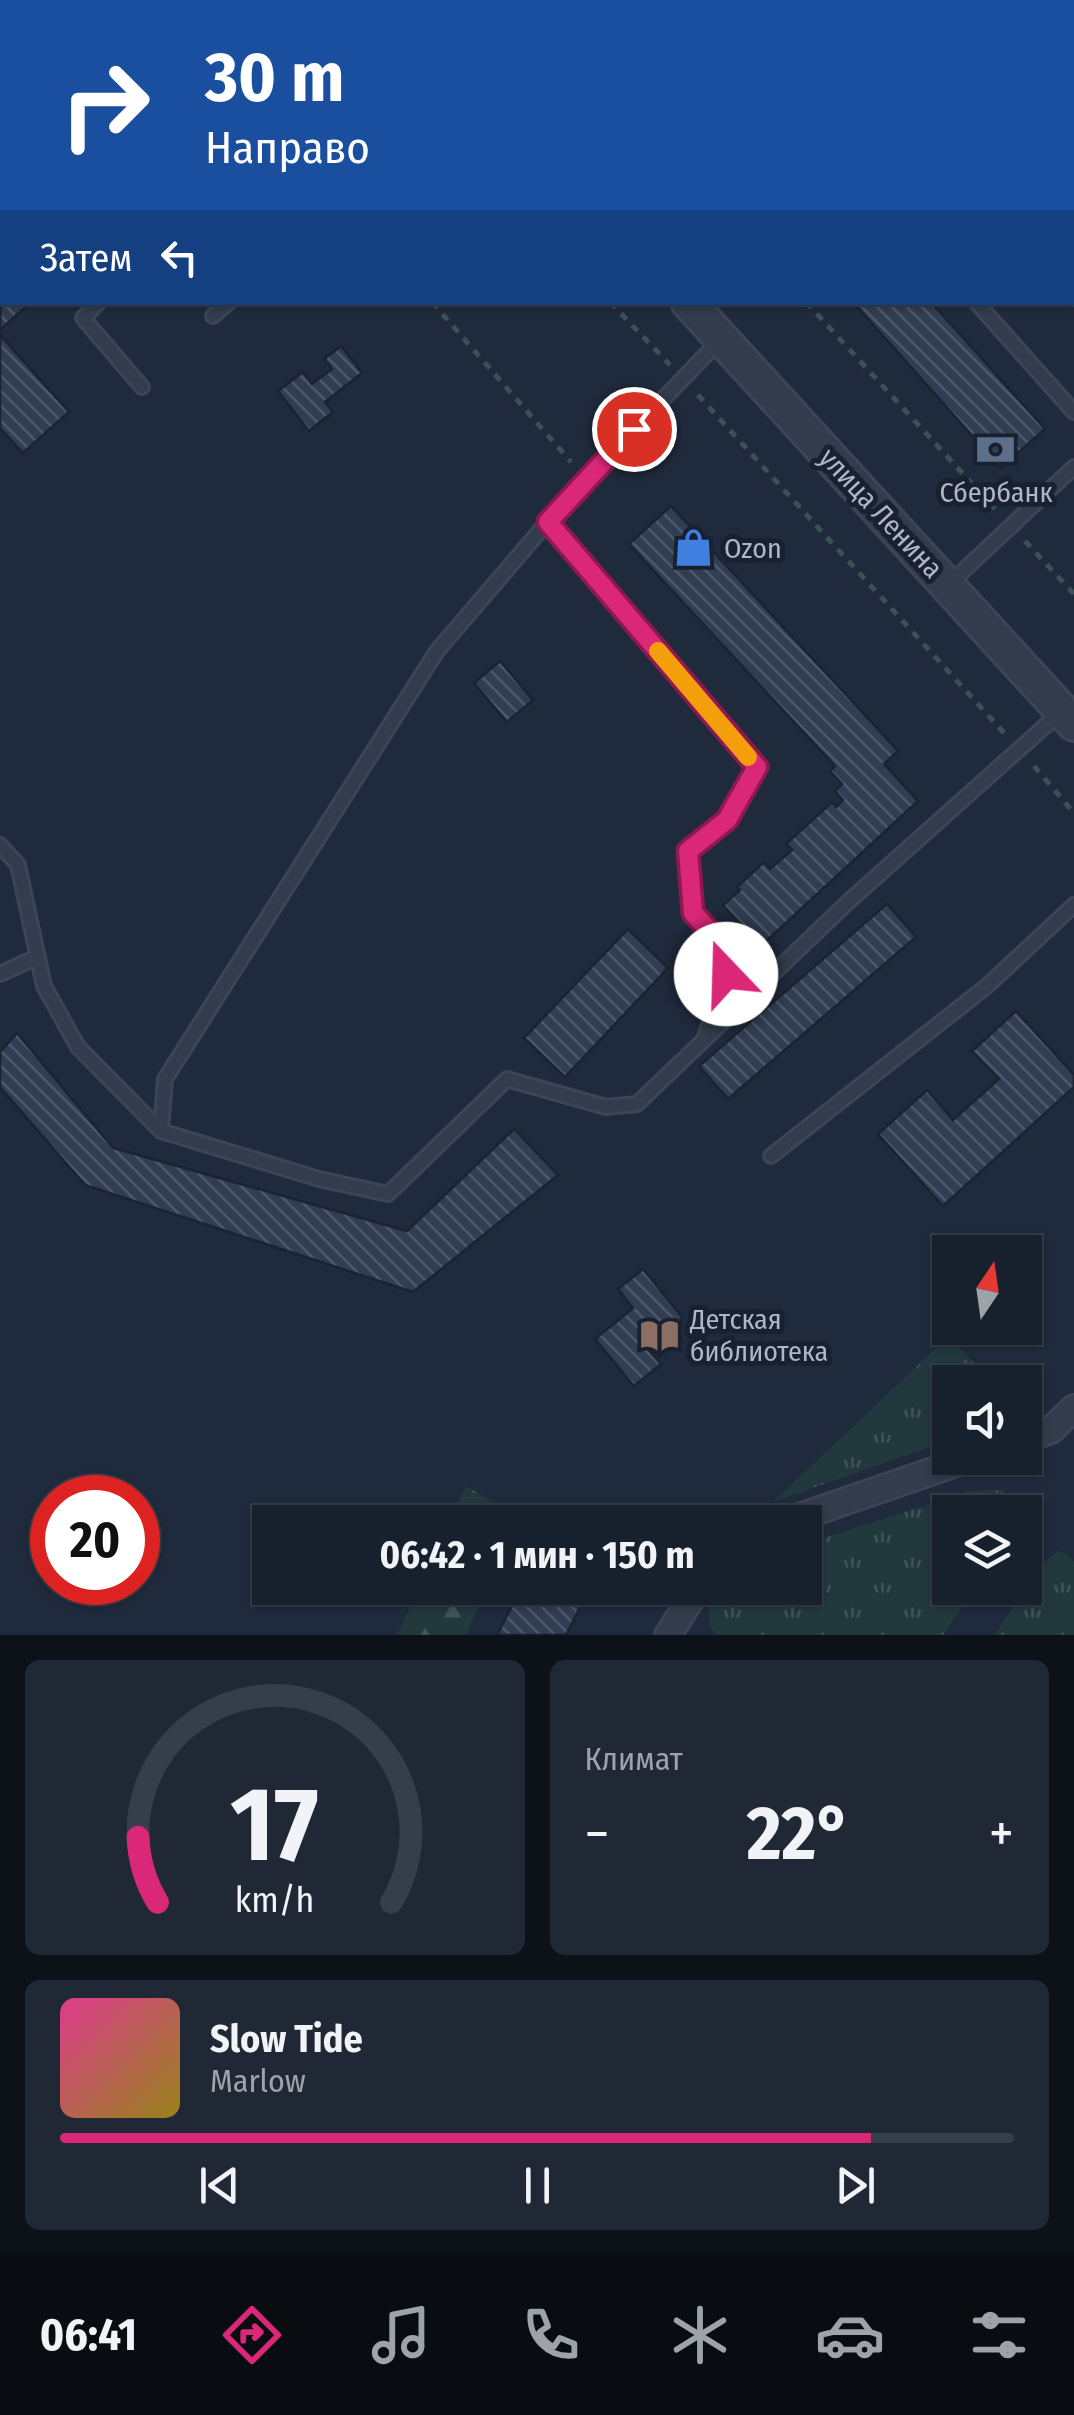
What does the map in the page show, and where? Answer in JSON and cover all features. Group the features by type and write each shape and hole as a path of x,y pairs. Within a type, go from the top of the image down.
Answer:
{"street":[{"name":"улица Ленина","path":"691,305 1068,718"},
{"path":"1042,1433 1051,1430 1074,1408"},
{"path":"822,1509 932,1471"},
{"path":"668,1635 687,1605"}],"lane":[{"path":"97,305 83,318 142,387"},
{"path":"213,316 226,305"},
{"path":"979,305 1074,412"},
{"path":"161,1131 165,1080 437,651 586,479 721,339"},
{"path":"947,586 1074,467"},
{"path":"548,522 757,767 727,820 688,851 693,913 725,947 726,974 704,1040"},
{"path":"0,845 18,865 44,986 78,1047 161,1131 318,1179 388,1194 507,1079 606,1107 637,1104 847,903 1019,749 1068,718"},
{"path":"771,1156 987,986 1074,905"},
{"path":"0,974 38,957"}],"path":[{"path":"435,305 586,479"},
{"path":"613,305 1074,813"},
{"path":"809,305 1074,594"}],"green space":[{"path":"939,1345 957,1345 975,1365 932,1365 932,1446 773,1502"},
{"path":"466,1486 498,1505 457,1505"},
{"path":"1001,1490 1006,1495 958,1495"},
{"path":"932,1503 932,1605 963,1605 943,1635 717,1635 710,1627 709,1605 822,1605 822,1539"},
{"path":"1057,1551 1074,1562 1074,1635 995,1635 1015,1605 1042,1605 1042,1564"},
{"path":"411,1605 479,1605 466,1635 397,1635"}],"building":[{"path":"1,305 28,305 0,330"},
{"path":"856,305 934,305 1045,429 1001,468"},
{"path":"0,335 69,412 23,453 0,428"},
{"path":"341,346 362,373 325,402 333,412 309,431 278,391 303,372 312,384 332,369 324,359"},
{"path":"671,506 898,751 884,764 918,801 761,946 723,905 764,862 770,869 792,850 786,844 832,802 836,807 843,800 835,791 842,784 830,771 835,766 629,544"},
{"path":"500,661 533,700 507,722 474,683"},
{"path":"887,904 916,937 728,1099 699,1066"},
{"path":"628,929 668,968 565,1077 524,1038"},
{"path":"1016,1011 1074,1075 1074,1087 943,1206 878,1134 927,1090 953,1120 999,1079 972,1051"},
{"path":"17,1033 113,1148 407,1231 514,1129 558,1175 413,1292 85,1185 0,1087 0,1052"},
{"path":"643,1269 683,1318 647,1348 661,1364 634,1386 595,1339 633,1308 618,1289"},
{"path":"512,1605 581,1605 566,1635 497,1635"}],"slow traffic":[{"path":"658,651 748,757"}],"place":[{"name":"Сбербанк","path":"996,449"},
{"name":"Ozon","path":"694,548"},
{"name":"Детская библиотека","path":"660,1335"}],"route":[{"path":"634,429 548,522 757,767 727,820 688,851 693,913 725,947 726,974"}]}
